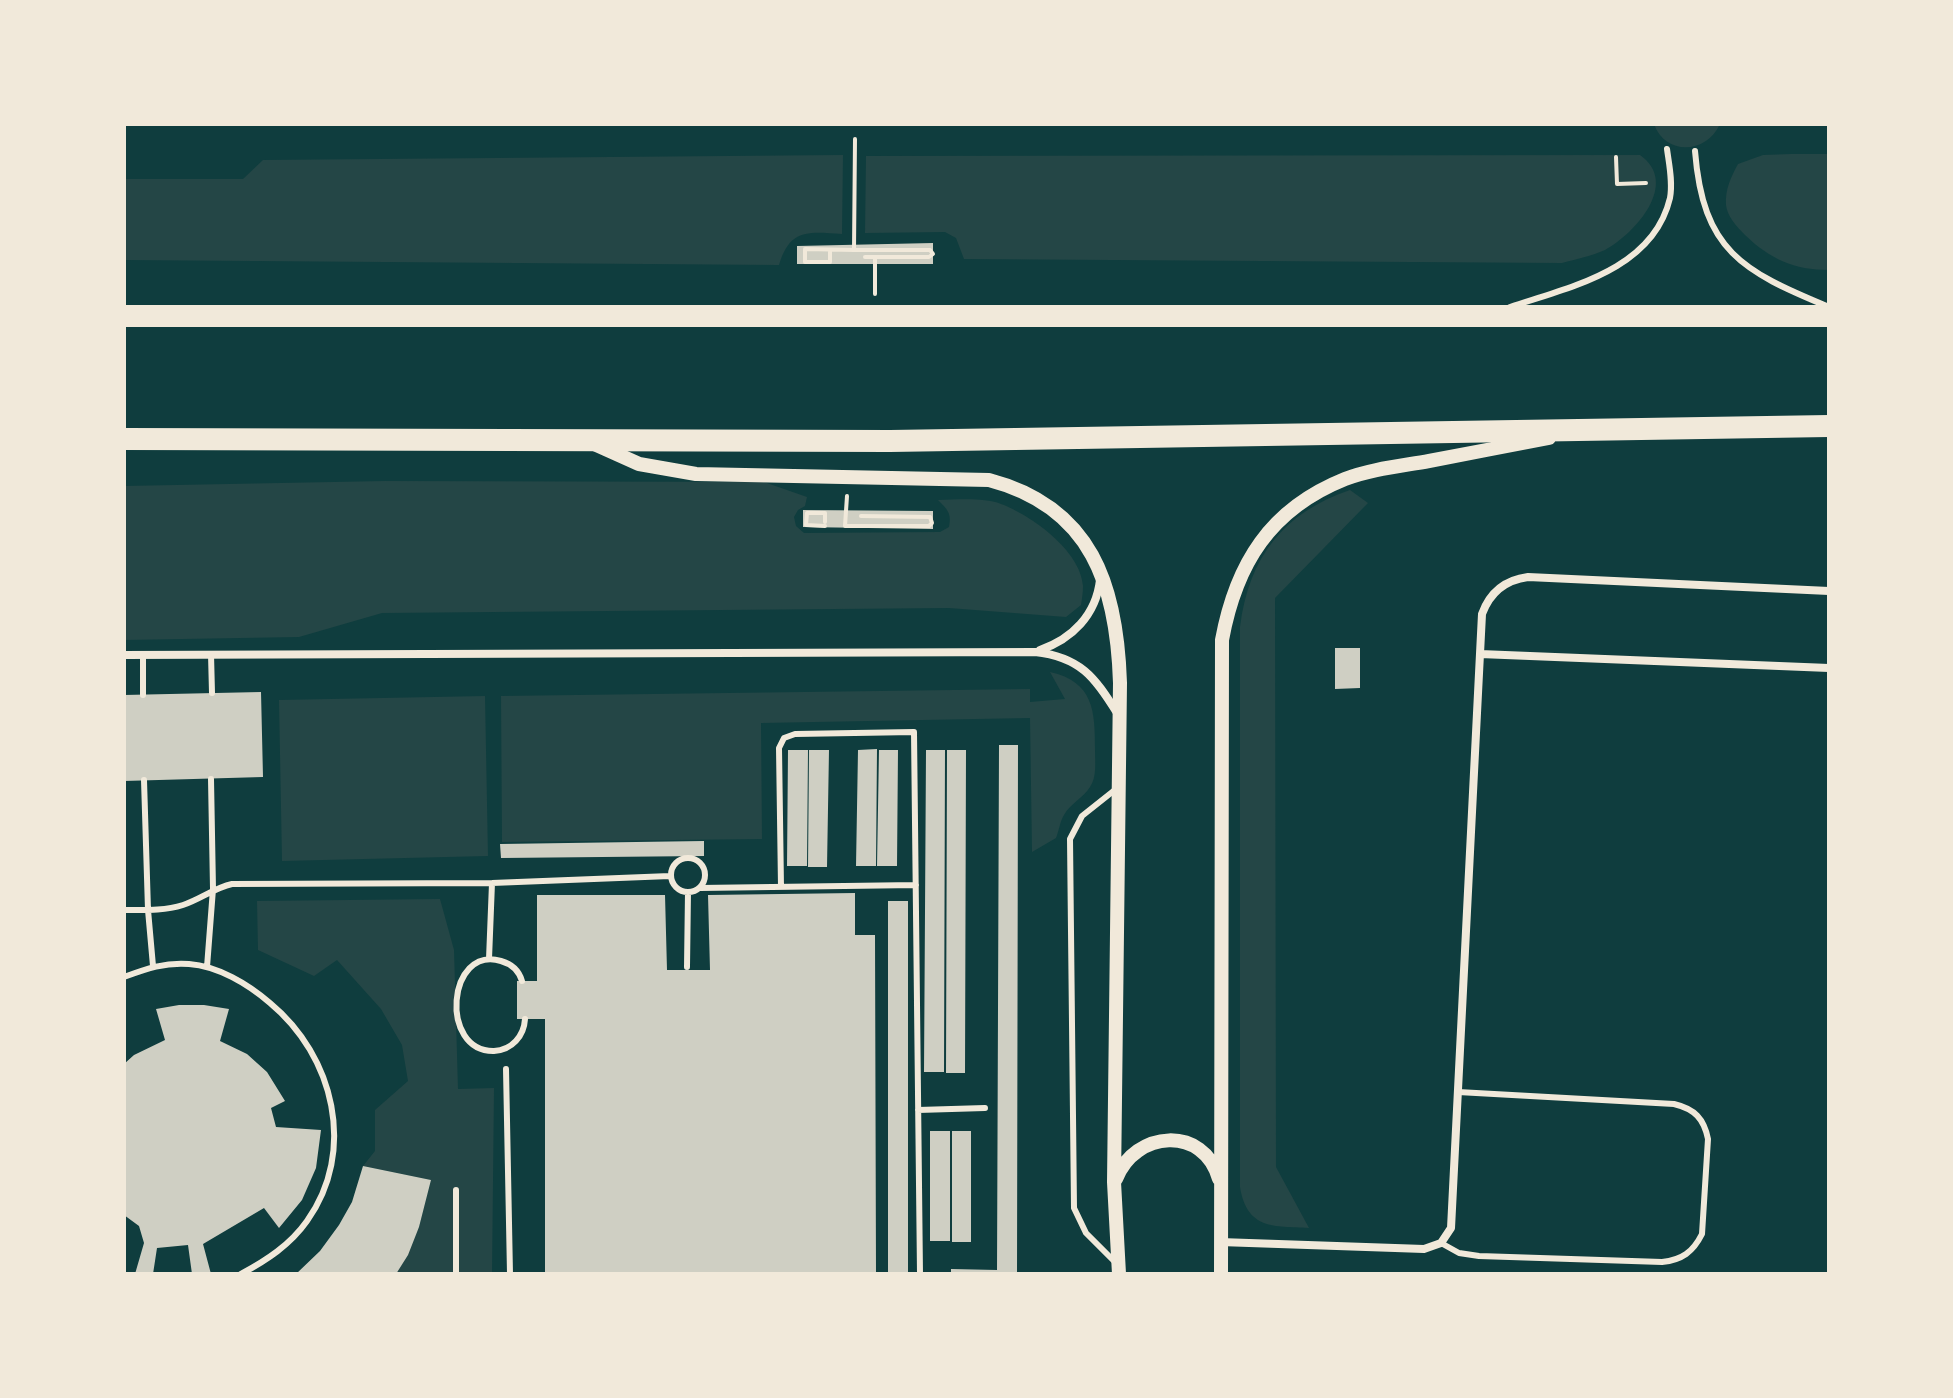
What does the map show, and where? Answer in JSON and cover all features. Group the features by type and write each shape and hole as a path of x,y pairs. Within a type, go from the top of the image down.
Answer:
{"highway":[{"path":"124,309 148,315"},
{"path":"124,316 1829,316"},
{"path":"124,439 890,441 1829,426"}],"street":[{"path":"1221,1274 1222,640 1228,605 1241,572 1260,541 1285,515 1314,494 1347,479 1588,431"},
{"path":"586,440 639,464 696,474 989,480 1025,491 1057,511 1083,538 1101,570 1117,637 1120,717 1114,1182 1119,1270"},
{"path":"1035,652 1069,636 1082,623 1093,607 1101,570"},
{"path":"1220,1242 1424,1249 1441,1243 1451,1228 1482,614 1485,604 1499,588 1517,578 1528,577 1829,591"},
{"path":"124,655 1035,652 1066,659 1080,666 1102,688 1120,717"},
{"path":"1480,654 1829,668"},
{"path":"1114,1182 1129,1156 1141,1147 1170,1140 1199,1150 1210,1160 1221,1188"}],"lane":[{"path":"1488,315 1596,277 1640,250 1655,230 1671,195 1667,149"},
{"path":"1695,151 1700,195 1712,227 1724,247 1787,288 1829,307"},
{"path":"143,654 143,695"},
{"path":"211,654 212,693"},
{"path":"781,887 779,748 784,738 795,734 914,732 920,1274"},
{"path":"207,967 213,889 211,779"},
{"path":"144,780 153,966"},
{"path":"1119,787 1082,816 1070,839 1074,1208 1086,1233 1119,1270"},
{"path":"700,888 705,882 704,866 691,857 676,862 670,876 673,884 679,890 688,892 700,888 916,885"},
{"path":"124,910 181,906 213,889 232,884 492,883 670,876"},
{"path":"489,959 492,883"},
{"path":"687,967 688,892"},
{"path":"522,981 511,965 489,959 468,968 461,977 458,989 458,1024 469,1043 479,1048 500,1050 519,1038 525,1019"},
{"path":"124,977 153,966 190,964 207,967 258,992 280,1011 300,1033 321,1071 333,1112 336,1142 331,1170 321,1197 307,1221 288,1243 266,1261 241,1274"},
{"path":"506,1069 510,1274"},
{"path":"1441,1243 1459,1253 1479,1256 1662,1262 1687,1255 1702,1234 1708,1139 1698,1115 1687,1107 1458,1092"},
{"path":"918,1110 985,1108"},
{"path":"456,1190 456,1274"}],"path":[{"path":"854,250 855,139"},
{"path":"1616,157 1617,184 1646,183"},
{"path":"830,252 830,262 805,262 805,249 930,250 933,253 929,257 865,257"},
{"path":"875,257 875,315"},
{"path":"847,493 845,526 929,526 932,523 930,517 861,516"},
{"path":"807,513 825,513 825,524 806,525 807,513"}],"shaded area":[{"path":"1654,124 1720,124 1706,141 1686,147 1667,142"},
{"path":"1829,154 1829,270 1783,262 1764,251 1733,221 1726,199 1731,178 1738,164 1763,155"},
{"path":"843,155 842,234 810,233 795,238 779,265 124,260 124,179 243,179 263,160"},
{"path":"1640,155 1651,166 1656,179 1655,193 1640,220 1605,250 1562,263 964,259 956,238 945,232 865,233 866,156"},
{"path":"385,481 764,482 807,497 805,506 794,517 796,526 804,533 940,532 949,527 950,518 938,500 986,500 1026,517 1064,548 1080,573 1083,586 1081,605 1066,617 949,608 382,613 299,637 124,640 124,486"},
{"path":"1350,490 1368,503 1275,598 1276,1167 1309,1228 1284,1227 1256,1218 1249,1211 1240,1187 1240,627 1252,579 1273,541 1306,511"},
{"path":"1050,672 1076,683 1089,700 1094,723 1095,774 1087,791 1064,815 1056,838 1032,852 1030,718 761,723 762,839 502,842 501,696 1030,689 1030,702 1065,699"},
{"path":"485,696 488,856 282,861 279,700"},
{"path":"440,899 454,950 458,1089 494,1088 492,1274 396,1274 419,1227 431,1180 363,1166 375,1151 375,1110 408,1081 402,1045 381,1009 337,960 314,976 258,950 257,901"}],"building":[{"path":"933,243 933,264 797,264 797,246"},
{"path":"803,510 933,511 933,529 803,527"},
{"path":"1335,648 1360,648 1360,688 1335,689"},
{"path":"261,692 263,777 124,781 124,695"},
{"path":"999,745 1018,745 1017,1274 951,1274 951,1269 997,1270"},
{"path":"877,749 876,866 856,866 858,750"},
{"path":"788,750 808,750 807,866 787,866"},
{"path":"809,750 829,750 827,867 808,867"},
{"path":"879,750 898,750 897,866 877,866"},
{"path":"926,750 945,750 944,1072 924,1072"},
{"path":"947,750 966,750 965,1073 946,1073"},
{"path":"704,841 704,856 501,858 500,844"},
{"path":"855,893 855,935 875,935 876,1274 545,1274 545,1019 517,1019 517,981 537,981 537,895 665,895 667,970 710,970 708,895"},
{"path":"888,901 908,901 908,1274 888,1274"},
{"path":"179,1005 229,1009 220,1041 247,1054 267,1072 285,1101 271,1108 276,1127 321,1130 316,1168 302,1200 279,1228 264,1208 203,1244 211,1274 192,1274 188,1245 157,1248 153,1274 135,1274 144,1243 139,1226 124,1215 124,1064 134,1055 165,1040 156,1009"},
{"path":"930,1131 950,1131 950,1241 930,1241"},
{"path":"952,1131 971,1131 971,1242 952,1242"},
{"path":"363,1166 431,1180 408,1255 396,1274 296,1274 320,1251 339,1225 352,1202"}]}
